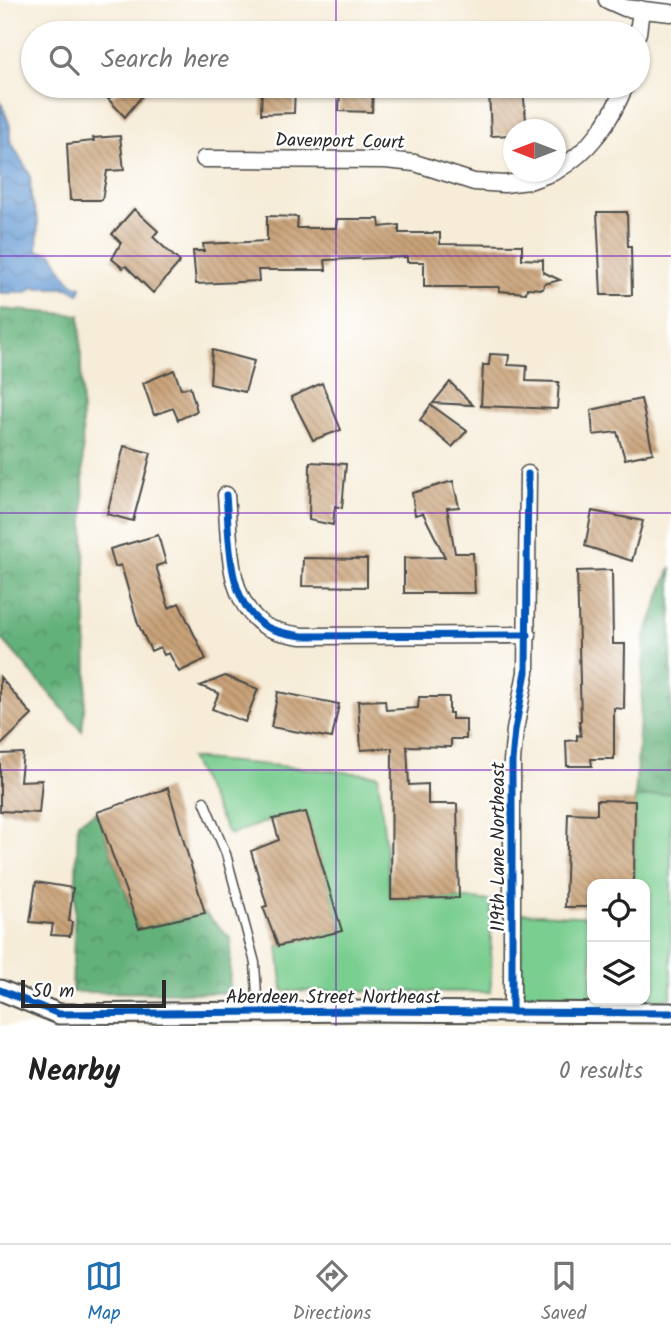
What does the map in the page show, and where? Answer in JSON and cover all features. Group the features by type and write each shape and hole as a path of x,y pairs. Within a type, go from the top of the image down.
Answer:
{"street":[{"path":"607,0 625,8 671,12"},
{"path":"640,21 641,9"},
{"name":"Davenport Court","path":"566,164 580,155 598,135 614,114 620,98"},
{"name":"Davenport Court","path":"204,159 385,160 415,163 474,182 521,182"},
{"name":"119th Lane Northeast","path":"512,1012 512,761 526,672 528,474"},
{"path":"226,495 233,568 239,593 250,612 264,625 278,632 302,636 528,635"},
{"name":"Aberdeen Street Northeast","path":"0,990 59,1014 125,1020 258,1012 483,1019 512,1012 549,1015 671,1013"}],"lane":[{"path":"204,801 226,854 255,963 258,1012"}],"green space":[{"path":"0,309 80,315 87,680 82,731 0,639"},
{"path":"671,567 671,793 635,798 645,636"},
{"path":"190,758 378,775 391,899 459,898 491,901 491,992 283,991 278,946 342,930 306,813 273,819 229,835"},
{"path":"671,793 671,998 650,999 650,879 634,879 635,798"},
{"path":"97,812 138,928 205,913 231,939 229,993 72,992 78,822"},
{"path":"521,913 587,917 587,1000 521,1001"}],"water":[{"path":"0,100 10,126 10,140 30,175 31,197 38,221 37,251 52,253 71,282 81,287 79,294 68,288 33,288 25,293 0,293"}],"building":[{"path":"109,98 140,98 125,117"},
{"path":"262,98 295,98 294,113 261,114"},
{"path":"340,98 373,98 372,112 339,111"},
{"path":"489,98 524,98 526,119 503,119 503,135 491,136"},
{"path":"120,136 124,170 107,171 102,200 70,200 67,144"},
{"path":"134,209 158,231 153,237 180,262 153,293 126,266 123,268 112,259 121,243 112,234"},
{"path":"597,212 627,212 632,295 601,295"},
{"path":"267,216 298,217 297,228 336,228 337,219 379,219 380,227 399,225 399,233 440,233 440,244 522,245 522,259 543,260 543,272 560,280 544,284 543,289 527,288 526,293 499,291 499,287 424,287 424,262 407,262 407,257 325,260 326,270 258,270 259,281 196,284 193,251 204,251 203,244 267,241"},
{"path":"212,350 254,361 245,392 210,384"},
{"path":"490,354 509,355 508,365 527,366 526,381 559,382 557,409 481,406 483,365 489,365"},
{"path":"174,370 181,389 190,387 197,411 178,420 173,408 154,415 143,383"},
{"path":"450,382 473,405 433,403"},
{"path":"322,383 341,430 313,440 291,397"},
{"path":"641,399 653,453 625,459 617,432 593,435 591,410"},
{"path":"431,405 467,431 452,447 420,420"},
{"path":"124,446 151,453 133,521 107,514"},
{"path":"310,462 346,464 342,508 335,506 333,525 309,520"},
{"path":"453,481 459,507 447,508 455,553 473,553 475,593 404,593 404,558 445,557 423,513 415,515 412,493"},
{"path":"592,511 643,521 632,561 585,546"},
{"path":"158,535 166,563 156,566 169,608 179,603 206,659 179,672 169,653 164,655 160,647 151,651 138,624 121,565 115,567 110,549"},
{"path":"303,558 367,559 367,587 302,586"},
{"path":"612,570 613,644 625,644 624,709 614,708 614,759 591,759 592,766 567,766 566,741 577,740 577,735 581,736 577,571"},
{"path":"225,676 258,689 245,722 212,709 219,693 200,686"},
{"path":"0,677 32,715 0,746"},
{"path":"278,692 339,704 332,738 271,727"},
{"path":"419,697 449,697 449,713 452,713 452,719 466,719 466,739 451,739 451,747 407,746 409,785 428,784 428,804 457,804 459,898 391,899 392,748 361,750 358,701 385,700 386,710 418,708"},
{"path":"23,753 20,781 42,780 39,813 0,811 0,754"},
{"path":"168,788 205,913 139,928 97,812"},
{"path":"597,800 635,801 634,879 587,879 587,907 565,907 568,813 597,814"},
{"path":"306,812 342,931 278,946 263,907 267,906 251,851 279,840 273,819"},
{"path":"36,882 73,888 70,936 51,935 53,924 30,922"}],"cycle path":[{"path":"512,1012 512,761 526,672 528,474"},
{"path":"226,495 236,584 252,615 269,628 302,636 528,635"},
{"path":"0,990 59,1014 359,1011 671,1013"}]}
